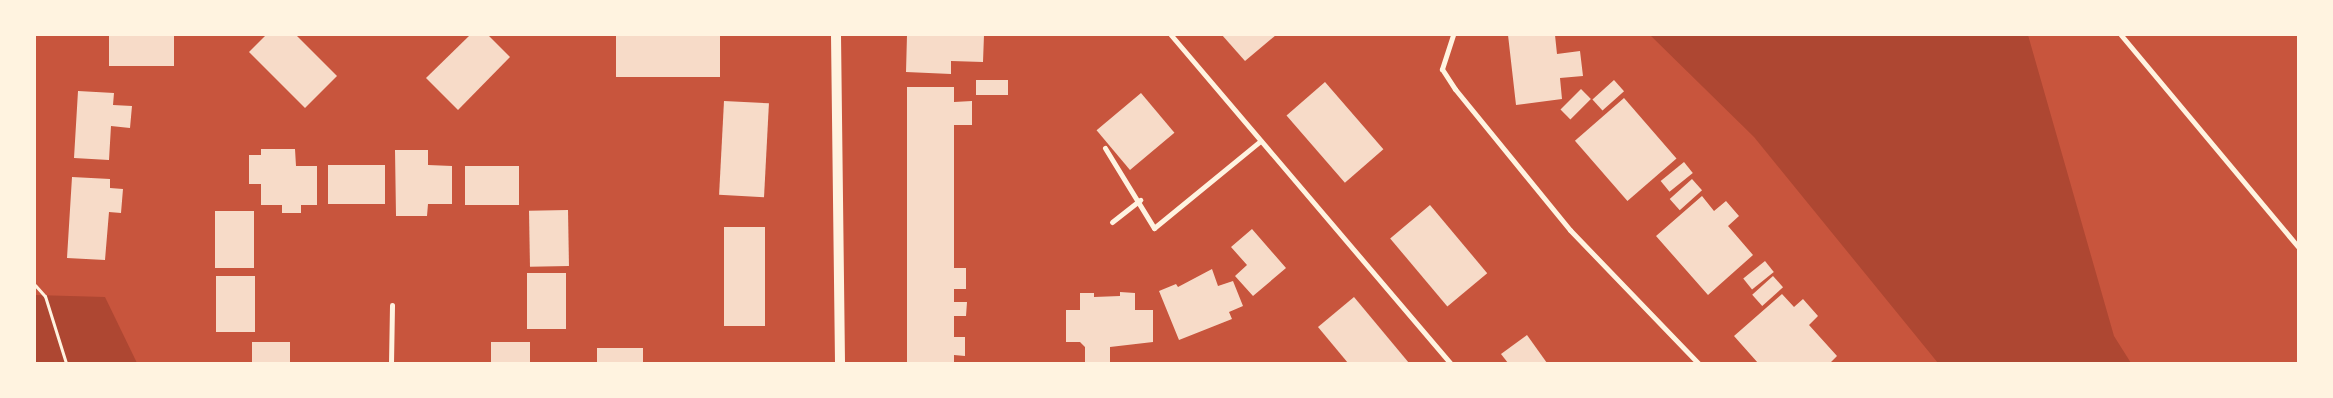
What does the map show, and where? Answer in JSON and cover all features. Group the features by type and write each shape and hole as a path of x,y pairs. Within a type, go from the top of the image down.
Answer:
{"main road":[{"path":"836,35 840,363"}],"street":[{"path":"1171,35 1259,142 1450,363"},
{"path":"1453,35 1442,69 1455,89 1570,230 1698,363"},
{"path":"2121,35 2298,247"},
{"path":"1105,148 1140,200 1154,228 1259,142"},
{"path":"1112,222 1140,200"},
{"path":"391,363 392,305"}],"path":[{"path":"35,285 45,296 66,363"}],"shaded area":[{"path":"1650,35 2028,35 2114,336 2131,363 1938,363 1754,137"},
{"path":"35,295 105,297 137,363 35,363"}],"building":[{"path":"109,35 174,35 174,66 109,66"},
{"path":"266,35 296,35 337,76 305,108 249,52"},
{"path":"470,35 488,35 510,57 458,110 426,78"},
{"path":"616,35 720,35 720,77 616,77"},
{"path":"907,35 984,35 983,62 951,61 951,74 906,72"},
{"path":"1222,35 1276,35 1245,61"},
{"path":"1508,35 1555,35 1557,54 1580,51 1583,76 1560,78 1562,99 1516,105"},
{"path":"976,80 1008,80 1008,95 976,95"},
{"path":"1614,80 1624,91 1602,111 1592,99"},
{"path":"1325,82 1383,149 1345,183 1287,115"},
{"path":"907,87 954,87 954,102 972,101 972,125 954,125 954,268 966,268 966,289 954,289 954,302 967,302 966,316 954,316 954,337 965,337 965,356 954,355 954,363 907,363"},
{"path":"1581,89 1591,99 1570,119 1560,110"},
{"path":"78,91 114,93 113,105 132,106 130,128 111,126 109,160 74,158"},
{"path":"1141,93 1174,133 1130,170 1097,130"},
{"path":"1624,98 1676,158 1627,201 1575,141"},
{"path":"724,101 769,103 764,197 719,195"},
{"path":"261,149 295,149 296,166 317,166 317,205 301,205 301,213 282,213 282,205 261,205 261,184 249,184 249,155 261,155"},
{"path":"395,150 428,150 428,165 452,166 452,204 428,204 427,216 396,216"},
{"path":"1684,162 1693,173 1669,192 1661,181"},
{"path":"328,165 385,165 385,204 328,204"},
{"path":"465,166 519,166 519,205 465,205"},
{"path":"72,177 110,179 110,188 123,189 121,213 109,212 105,260 67,258"},
{"path":"1692,179 1702,190 1680,210 1670,199"},
{"path":"1702,196 1714,211 1726,201 1739,216 1728,226 1753,255 1708,295 1656,236"},
{"path":"1430,205 1487,273 1447,307 1390,238"},
{"path":"568,210 569,266 530,267 529,211"},
{"path":"215,211 254,211 254,268 215,268"},
{"path":"724,227 765,227 765,326 724,326"},
{"path":"1252,229 1286,268 1253,296 1235,276 1247,265 1231,247"},
{"path":"1765,261 1774,272 1752,290 1743,279"},
{"path":"1212,269 1218,286 1233,281 1243,306 1229,312 1232,319 1179,340 1159,291 1176,284 1178,287"},
{"path":"527,273 566,273 566,329 527,329"},
{"path":"216,276 255,276 255,332 216,332"},
{"path":"1773,276 1783,287 1762,306 1752,295"},
{"path":"1120,292 1135,293 1135,310 1153,310 1153,342 1110,347 1110,363 1085,363 1085,347 1080,342 1066,342 1066,310 1080,310 1080,293 1094,293 1094,297 1120,296"},
{"path":"1782,294 1794,307 1803,299 1818,316 1809,325 1837,356 1830,363 1758,363 1734,336"},
{"path":"1354,297 1409,363 1348,363 1318,327"},
{"path":"1527,335 1547,363 1508,363 1501,354"},
{"path":"252,342 290,342 290,363 252,363"},
{"path":"491,342 530,342 530,363 491,363"},
{"path":"597,348 643,348 643,363 597,363"}]}
